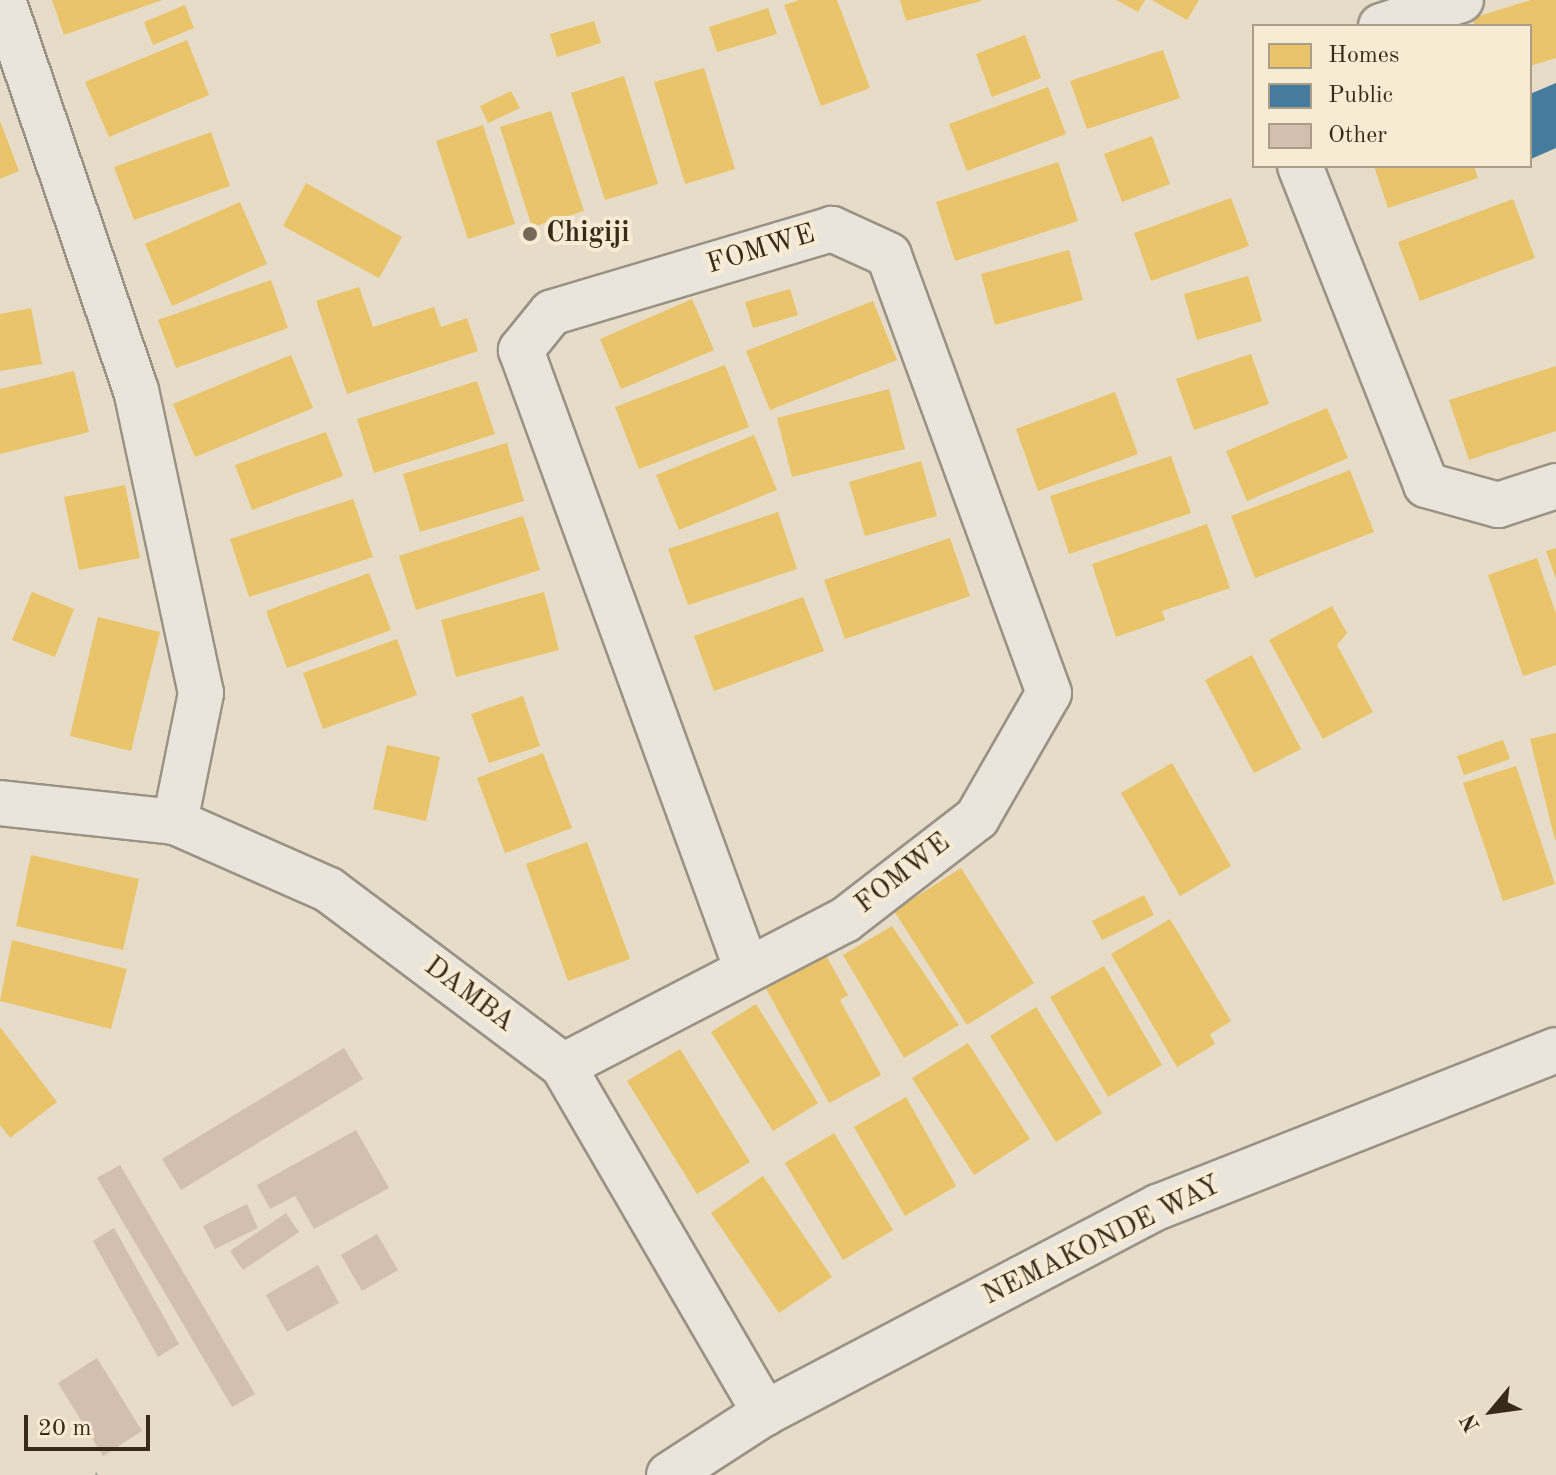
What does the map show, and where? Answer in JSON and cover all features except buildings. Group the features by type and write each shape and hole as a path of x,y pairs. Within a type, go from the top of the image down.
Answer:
{"street":[{"path":"3,0 136,390 201,693 175,822"},
{"path":"1387,24 1461,0"},
{"path":"1301,168 1426,485 1498,505 1556,486"},
{"name":"FOMWE","path":"563,1066 845,920 977,818 1049,693 889,255 832,229 551,313 521,350 747,970"},
{"name":"DAMBA","path":"0,803 175,822 329,890 563,1066 765,1413"},
{"name":"NEMAKONDE WAY","path":"669,1475 765,1413 1158,1207 1556,1050"}],"place":[{"name":"Chigiji","path":"530,234"}]}
